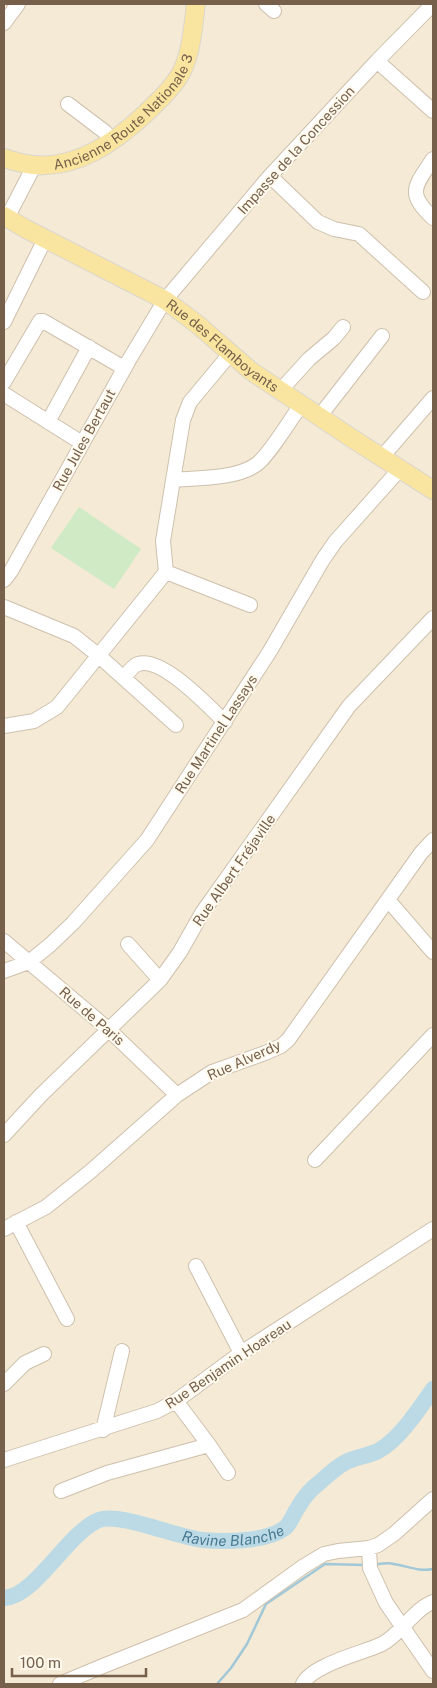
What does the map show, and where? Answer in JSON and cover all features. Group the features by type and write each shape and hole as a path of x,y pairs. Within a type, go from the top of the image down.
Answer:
{"main road":[{"name":"Ancienne Route Nationale 3","path":"4,158 33,165 53,164 68,161 100,149 113,141 152,107 178,77 186,61 191,44 196,4"},
{"name":"Rue des Flamboyants","path":"5,217 164,300 197,324 230,354 280,391 433,490"}],"street":[{"path":"4,23 18,4"},
{"name":"Impasse de la Concession","path":"164,300 270,176 433,4"},
{"path":"377,61 433,111"},
{"path":"68,104 105,132 113,141"},
{"path":"433,159 418,182 416,189 420,206 433,218"},
{"path":"5,217 33,165"},
{"path":"270,176 318,222 334,229 359,234 423,292"},
{"path":"4,322 45,239"},
{"name":"Rue Jules Bertaut","path":"4,580 11,571 164,300"},
{"path":"4,382 40,321 124,368"},
{"path":"280,391 309,359 334,338 343,327"},
{"path":"319,417 382,336"},
{"path":"48,422 89,347"},
{"path":"4,726 34,721 57,706 166,572 164,540 183,420 190,402 230,354"},
{"path":"4,394 82,443"},
{"path":"382,457 433,398"},
{"path":"173,480 231,474 250,468 263,458 301,405"},
{"name":"Rue Martinel Lassays","path":"4,972 29,962 50,945 73,923 147,840 270,651 335,542 400,469"},
{"path":"166,572 250,606"},
{"path":"4,607 74,636 98,654 176,725"},
{"name":"Rue Albert Fréjaville","path":"4,1135 41,1095 160,980 180,952 202,913 349,706 433,618"},
{"path":"124,678 133,666 150,664 174,675 225,722"},
{"name":"Rue Alverdy","path":"4,1229 46,1206 91,1171 178,1095 212,1072 265,1053 281,1046 288,1040 421,853 433,840"},
{"path":"388,900 433,952"},
{"name":"Rue de Paris","path":"4,941 108,1029 178,1095"},
{"path":"128,944 160,980"},
{"path":"315,1160 433,1036"},
{"path":"16,1222 67,1319"},
{"name":"Rue Benjamin Hoareau","path":"4,1460 103,1430 157,1411 176,1401 241,1353 433,1229"},
{"path":"196,1266 241,1353"},
{"path":"103,1430 122,1351"},
{"path":"4,1384 25,1363 44,1354"},
{"path":"176,1401 209,1444 228,1473"},
{"path":"61,1491 107,1473 209,1444"},
{"path":"370,1558 378,1545 394,1534 433,1499"},
{"path":"60,1684 244,1610 304,1566 331,1552 370,1558"},
{"path":"370,1558 386,1603 433,1671"},
{"path":"303,1684 307,1677 340,1660 383,1644 433,1602"}],"shaded area":[{"path":"4,4 433,4 433,1684 4,1684"}],"green space":[{"path":"79,507 141,549 114,589 51,548"}],"waterway":[{"name":"Ravine Blanche","path":"4,1598 16,1595 28,1587 75,1537 99,1520 108,1518 121,1519 203,1540 245,1540 277,1533 287,1526 308,1493 335,1469 350,1460 378,1451 394,1439 433,1389"},
{"path":"373,1565 389,1563 418,1569 433,1569"},
{"path":"217,1684 231,1668 247,1644 266,1604 325,1564 365,1565"}]}
